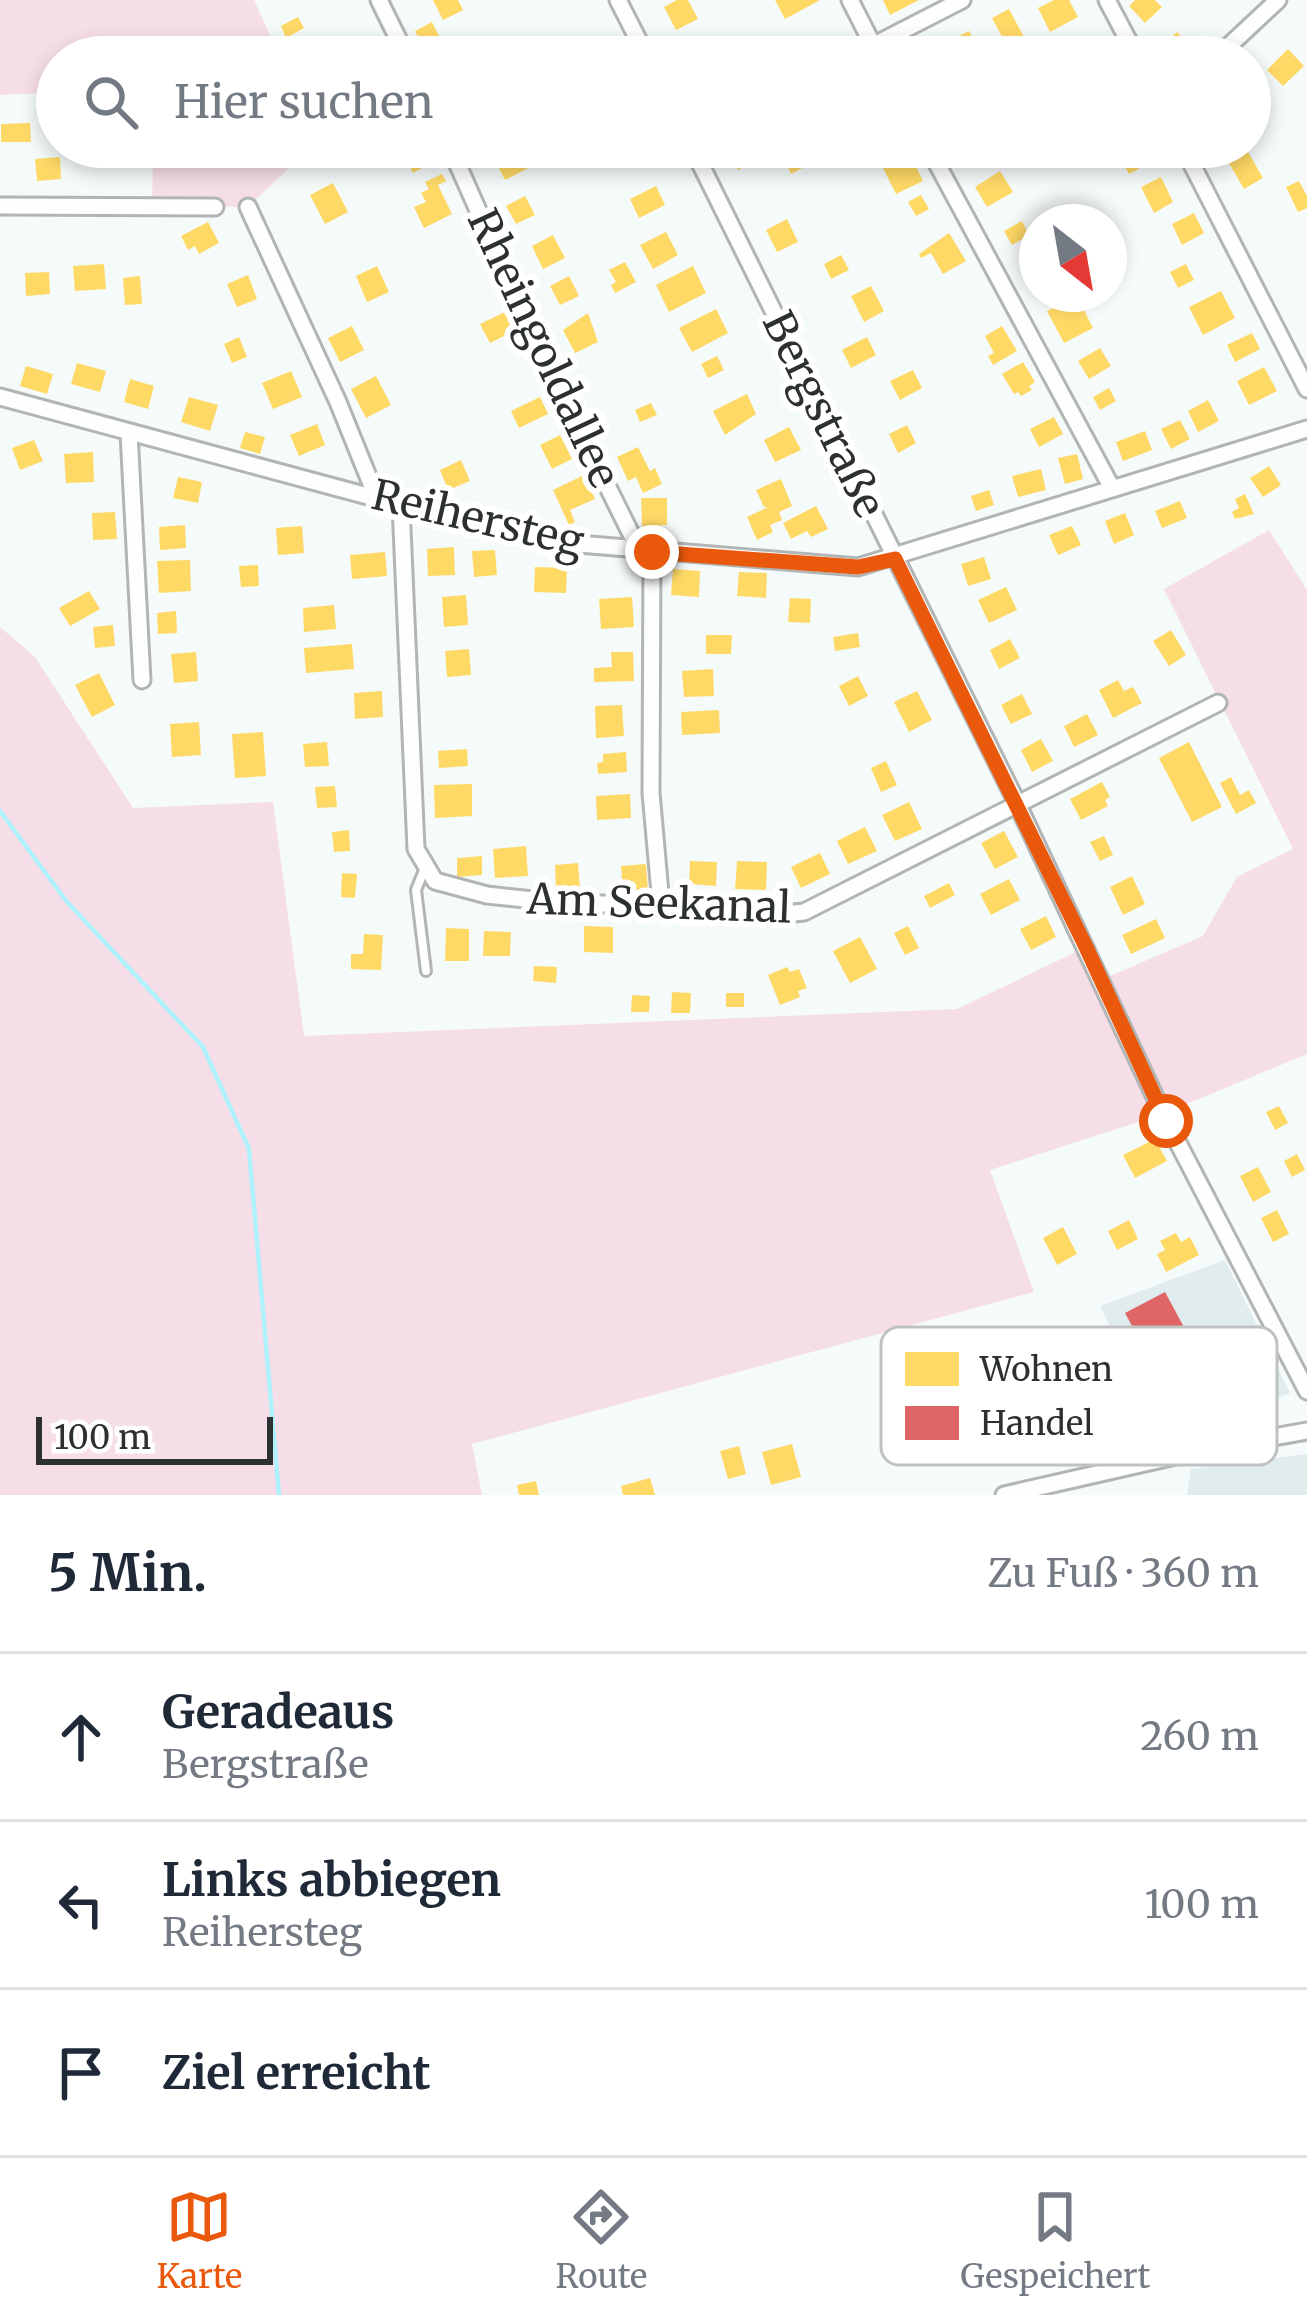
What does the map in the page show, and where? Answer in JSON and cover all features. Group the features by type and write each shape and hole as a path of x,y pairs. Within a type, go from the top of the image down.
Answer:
{"street":[{"path":"379,0 396,36"},
{"path":"618,0 636,36"},
{"path":"850,0 868,36"},
{"path":"902,36 962,0"},
{"path":"1107,0 1125,36"},
{"path":"1239,36 1278,0"},
{"name":"Rheingoldallee","path":"459,168 537,344 645,550"},
{"name":"Bergstraße","path":"702,168 1016,803 1163,1114 1274,1327"},
{"path":"939,168 1112,488"},
{"path":"1194,168 1307,389"},
{"path":"0,206 214,207"},
{"path":"248,207 376,496"},
{"name":"Reihersteg","path":"0,397 401,506 554,542 858,567 1307,429"},
{"path":"129,433 142,680"},
{"path":"401,506 416,849 425,868"},
{"path":"645,550 652,793 661,904"},
{"name":"Am Seekanal","path":"425,868 435,881 487,895 570,904 804,912 1218,703"},
{"name":"Bergstraße","path":"1277,1333 1307,1391"},
{"path":"1277,1436 1307,1431"},
{"path":"1004,1495 1135,1465"}],"lane":[{"path":"425,868 416,890 426,971"}],"shaded area":[{"path":"0,0 254,0 270,36 36,36 36,94 0,95"},
{"path":"153,168 289,168 248,207 152,205"},
{"path":"1269,530 1307,590 1307,1054 1163,1114 990,1170 1034,1292 905,1327 881,1327 881,1333 472,1444 482,1495 0,1495 0,627 35,657 133,808 273,802 304,1036 957,1009 1086,947 1101,980 1203,936 1237,877 1293,849 1164,589"},
{"path":"1225,1260 1258,1327 1110,1327 1100,1306"},
{"path":"1277,1366 1290,1393 1277,1398"},
{"path":"1307,1454 1307,1495 1187,1495 1191,1469 1277,1465 1277,1458"}],"building: Wohnen":[{"path":"433,0 458,0 463,10 443,20"},
{"path":"688,0 698,19 676,30 664,7"},
{"path":"775,0 820,0 785,19"},
{"path":"883,0 919,0 890,15"},
{"path":"1054,0 1069,0 1078,17 1050,32 1038,8"},
{"path":"1135,0 1155,0 1162,7 1145,23 1129,6"},
{"path":"1009,9 1023,36 1002,36 992,18"},
{"path":"298,17 304,28 285,36 281,26"},
{"path":"432,22 439,36 418,36 415,31"},
{"path":"1288,49 1304,66 1283,86 1271,74 1271,66"},
{"path":"30,123 31,142 1,142 1,124"},
{"path":"35,159 36,168 60,168 61,179 37,181"},
{"path":"499,168 528,168 505,180"},
{"path":"883,168 917,168 923,181 896,194"},
{"path":"1232,168 1257,168 1263,178 1244,189"},
{"path":"1000,171 1013,192 987,207 975,187"},
{"path":"442,174 446,181 438,185 452,214 424,228 414,207 426,202 421,193 429,189 425,182"},
{"path":"1161,177 1173,202 1154,213 1141,187"},
{"path":"1299,181 1307,208 1298,212 1286,187"},
{"path":"333,183 348,212 325,224 310,195"},
{"path":"656,186 665,205 639,218 630,199"},
{"path":"921,195 929,209 916,216 908,202"},
{"path":"525,196 535,215 516,224 506,206"},
{"path":"1194,213 1204,233 1182,245 1172,224"},
{"path":"787,219 798,242 777,252 766,230"},
{"path":"208,222 219,243 199,254 195,246 188,250 181,236"},
{"path":"1019,223 1019,241 1012,245 1004,231"},
{"path":"666,232 678,255 653,269 640,245"},
{"path":"949,233 966,261 943,274 931,253 921,258 919,254"},
{"path":"553,235 565,258 543,269 532,246"},
{"path":"841,255 849,270 831,279 824,264"},
{"path":"625,262 636,282 615,293 611,285 616,282 609,270"},
{"path":"104,264 106,289 75,291 73,266"},
{"path":"1186,264 1194,280 1178,288 1170,272"},
{"path":"377,266 389,292 367,302 356,276"},
{"path":"693,266 706,293 669,312 656,285"},
{"path":"49,272 50,294 26,296 25,273"},
{"path":"248,275 257,299 237,307 227,284"},
{"path":"140,276 142,304 125,305 123,278"},
{"path":"569,276 579,296 560,305 550,286"},
{"path":"871,286 884,311 864,322 851,296"},
{"path":"1221,291 1235,318 1203,335 1189,307"},
{"path":"716,309 728,333 692,352 679,328"},
{"path":"507,311 516,330 490,343 480,324"},
{"path":"1048,312 1085,312 1093,328 1064,343"},
{"path":"588,313 598,342 575,353 563,330"},
{"path":"352,326 364,350 340,362 328,338"},
{"path":"1002,326 1017,351 993,365 988,356 994,353 985,336"},
{"path":"1252,333 1260,349 1235,362 1227,345"},
{"path":"239,337 247,357 232,363 224,344"},
{"path":"867,337 876,355 851,368 842,350"},
{"path":"1100,348 1111,366 1089,379 1078,361"},
{"path":"717,356 724,370 708,378 701,364"},
{"path":"1023,362 1035,382 1021,396 1014,394 1002,374"},
{"path":"77,363 106,371 100,392 71,384"},
{"path":"26,366 53,374 47,394 20,386"},
{"path":"1264,367 1277,391 1249,405 1237,381"},
{"path":"913,370 922,388 900,400 890,381"},
{"path":"291,371 302,397 273,409 262,383"},
{"path":"376,376 391,405 366,418 351,389"},
{"path":"130,379 154,386 148,409 124,402"},
{"path":"1109,388 1116,401 1100,410 1093,397"},
{"path":"747,394 756,414 725,435 713,411"},
{"path":"189,397 218,405 210,431 181,422"},
{"path":"540,397 548,414 519,428 511,411"},
{"path":"1208,400 1219,421 1198,432 1188,411"},
{"path":"651,403 657,415 640,422 635,410"},
{"path":"1054,417 1063,434 1039,447 1030,429"},
{"path":"1180,420 1190,439 1171,449 1161,429"},
{"path":"317,424 325,445 299,456 290,435"},
{"path":"907,425 916,443 898,453 889,434"},
{"path":"789,427 801,450 775,462 764,440"},
{"path":"1145,431 1152,450 1123,461 1116,442"},
{"path":"245,432 265,437 260,454 240,448"},
{"path":"560,435 572,459 552,469 540,445"},
{"path":"34,440 43,461 20,470 12,448"},
{"path":"638,447 662,484 643,493 636,477 628,481 617,457"},
{"path":"93,452 94,482 66,483 64,454"},
{"path":"1077,454 1083,479 1065,484 1058,458"},
{"path":"461,460 470,481 448,490 440,470"},
{"path":"1269,466 1281,485 1263,497 1250,478"},
{"path":"1041,469 1046,490 1018,497 1012,476"},
{"path":"584,475 595,499 570,510 575,522 569,525 553,490"},
{"path":"178,477 202,482 198,503 173,498"},
{"path":"781,479 792,506 779,512 782,520 770,525 773,532 757,540 747,517 768,507 756,490"},
{"path":"989,490 994,505 976,511 971,496"},
{"path":"1245,494 1254,514 1235,519 1232,512 1239,508 1235,499"},
{"path":"641,498 667,498 667,525 642,526"},
{"path":"1180,501 1187,518 1162,528 1155,511"},
{"path":"816,506 828,529 791,539 783,523"},
{"path":"115,512 117,539 93,540 92,513"},
{"path":"1125,513 1134,535 1114,544 1105,521"},
{"path":"185,525 186,548 160,550 159,527"},
{"path":"302,526 304,553 278,555 276,528"},
{"path":"1072,526 1081,545 1058,555 1049,535"},
{"path":"454,547 455,575 428,576 427,549"},
{"path":"495,550 497,575 474,577 472,551"},
{"path":"385,552 387,576 352,579 350,555"},
{"path":"984,557 991,579 968,586 961,564"},
{"path":"190,560 191,591 159,593 157,561"},
{"path":"258,565 259,586 241,587 239,566"},
{"path":"535,567 567,568 566,593 534,592"},
{"path":"673,569 700,571 699,597 671,595"},
{"path":"739,572 767,573 766,598 737,596"},
{"path":"1006,587 1017,610 989,623 978,600"},
{"path":"89,591 100,609 70,626 59,608"},
{"path":"466,595 468,625 444,627 442,597"},
{"path":"632,597 634,627 601,629 599,599"},
{"path":"790,598 811,599 810,623 788,622"},
{"path":"334,605 336,629 304,632 303,608"},
{"path":"176,611 177,633 158,634 157,613"},
{"path":"113,625 115,646 95,648 93,627"},
{"path":"1171,630 1186,655 1169,666 1153,641"},
{"path":"858,633 860,647 835,651 833,637"},
{"path":"706,635 732,635 731,654 706,654"},
{"path":"1010,639 1020,658 999,669 990,650"},
{"path":"352,644 354,669 306,673 304,648"},
{"path":"469,649 471,675 447,677 445,651"},
{"path":"196,652 198,681 174,683 171,654"},
{"path":"611,652 633,652 634,681 594,682 594,668 612,667"},
{"path":"713,669 714,696 684,697 682,671"},
{"path":"99,673 115,705 92,717 75,685"},
{"path":"858,676 868,696 849,706 839,686"},
{"path":"1118,680 1124,691 1133,687 1142,703 1113,718 1099,690"},
{"path":"382,691 383,717 355,719 354,693"},
{"path":"917,691 932,720 909,732 894,702"},
{"path":"1022,694 1032,714 1011,724 1001,705"},
{"path":"622,705 624,736 596,738 595,706"},
{"path":"719,710 720,733 682,735 681,712"},
{"path":"1087,714 1098,735 1074,747 1064,726"},
{"path":"199,722 201,755 172,757 170,724"},
{"path":"263,732 266,776 235,778 232,734"},
{"path":"1041,739 1053,761 1032,772 1021,750"},
{"path":"327,742 329,766 305,767 303,744"},
{"path":"1189,742 1222,807 1192,822 1159,758"},
{"path":"467,749 468,766 439,768 438,751"},
{"path":"626,752 627,772 598,774 597,763 603,762 603,754"},
{"path":"886,761 897,785 881,792 871,768"},
{"path":"1231,777 1240,795 1249,790 1256,803 1236,814 1220,783"},
{"path":"1102,782 1110,797 1105,800 1108,806 1081,820 1070,799"},
{"path":"472,784 472,816 435,818 434,785"},
{"path":"335,786 337,807 317,808 315,787"},
{"path":"630,794 631,818 597,820 596,796"},
{"path":"909,802 922,829 895,841 882,815"},
{"path":"865,827 877,851 848,864 837,841"},
{"path":"349,830 350,851 334,852 332,832"},
{"path":"1004,831 1018,857 995,869 981,843"},
{"path":"1104,836 1113,855 1100,861 1090,842"},
{"path":"526,846 528,876 495,878 493,849"},
{"path":"820,853 830,874 801,888 791,867"},
{"path":"482,856 482,875 457,877 457,858"},
{"path":"690,861 717,862 716,886 689,884"},
{"path":"737,861 767,862 766,890 735,889"},
{"path":"578,863 580,888 556,890 555,865"},
{"path":"646,864 648,891 623,893 621,866"},
{"path":"342,873 357,874 355,898 341,897"},
{"path":"1132,876 1145,904 1123,915 1110,887"},
{"path":"1009,879 1020,900 991,915 980,894"},
{"path":"949,883 955,895 930,908 924,896"},
{"path":"1046,916 1056,937 1031,950 1020,929"},
{"path":"1156,919 1165,938 1131,954 1122,935"},
{"path":"584,926 613,927 613,953 584,952"},
{"path":"908,926 919,948 905,955 894,933"},
{"path":"446,928 469,929 469,961 445,961"},
{"path":"484,931 511,932 510,956 483,956"},
{"path":"364,934 383,935 381,970 351,969 351,954 363,954"},
{"path":"860,937 877,969 850,983 833,951"},
{"path":"534,966 557,967 556,983 533,981"},
{"path":"787,967 790,972 799,969 807,988 798,991 800,997 780,1005 768,975"},
{"path":"672,992 691,993 690,1013 671,1013"},
{"path":"726,993 744,993 744,1007 726,1007"},
{"path":"632,995 650,996 649,1012 631,1012"},
{"path":"1279,1106 1288,1123 1275,1130 1266,1112"},
{"path":"1155,1139 1167,1161 1135,1178 1123,1155"},
{"path":"1297,1154 1305,1170 1292,1177 1284,1161"},
{"path":"1258,1167 1271,1192 1253,1202 1240,1176"},
{"path":"1277,1210 1289,1234 1273,1242 1261,1218"},
{"path":"1129,1220 1138,1239 1117,1250 1108,1231"},
{"path":"1063,1227 1077,1254 1057,1265 1043,1238"},
{"path":"1176,1233 1181,1242 1190,1237 1199,1255 1166,1272 1157,1254 1165,1250 1160,1241"},
{"path":"792,1444 801,1477 771,1485 762,1452"},
{"path":"739,1446 746,1474 728,1479 720,1451"},
{"path":"650,1478 655,1495 623,1495 621,1486"},
{"path":"536,1481 539,1495 519,1495 517,1485"}],"building: Handel":[{"path":"1165,1292 1184,1327 1133,1327 1125,1313"}],"waterway":[{"path":"0,811 67,902 203,1047 249,1149 279,1495"}],"route":[{"path":"652,552 858,567 895,559 1166,1121"}]}
